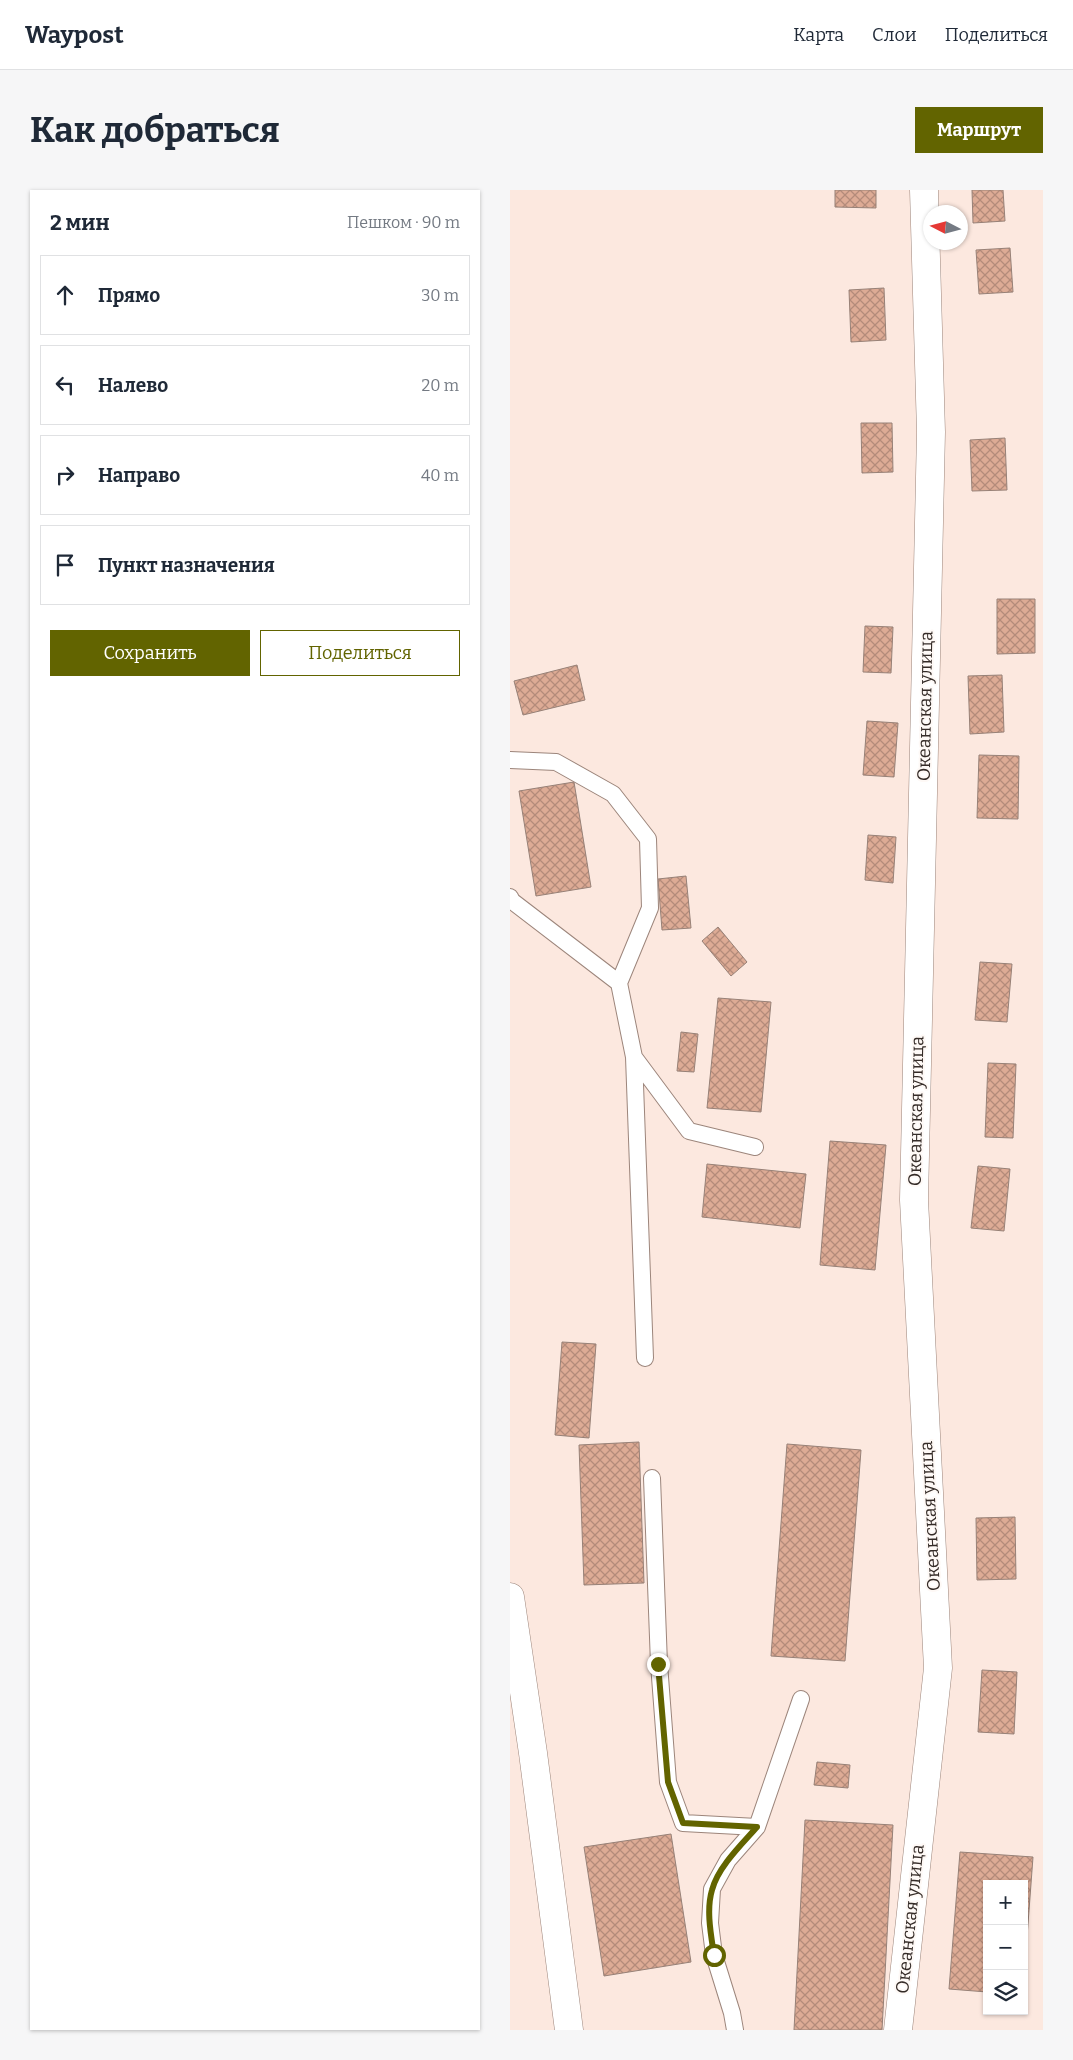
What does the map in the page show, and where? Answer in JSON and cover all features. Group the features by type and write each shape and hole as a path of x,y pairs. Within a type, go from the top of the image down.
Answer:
{"street":[{"name":"Океанская улица","path":"898,2030 938,1668 914,1200 931,432 924,190"},
{"path":"510,1598 570,2030"}],"lane":[{"path":"510,760 556,762 612,794 648,839 650,908 619,983 634,1057 644,1358"},
{"path":"510,897 512,901 619,983"},
{"path":"634,1057 689,1131 755,1147"},
{"path":"652,1478 658,1664 668,1782 683,1823 757,1827"},
{"path":"735,2030 732,2013 714,1955 710,1923 712,1889 728,1860 757,1827 801,1699"}],"building":[{"path":"835,190 876,190 876,208 835,207"},
{"path":"972,190 1003,190 1005,221 973,223"},
{"path":"1010,248 1013,292 979,294 976,250"},
{"path":"884,288 886,340 851,342 849,290"},
{"path":"861,423 892,423 893,472 862,473"},
{"path":"1005,438 1007,490 972,491 970,440"},
{"path":"997,599 1035,599 1035,653 997,654"},
{"path":"865,626 893,627 891,673 863,672"},
{"path":"577,665 585,700 523,715 514,681"},
{"path":"1002,675 1004,732 970,734 968,676"},
{"path":"867,721 898,723 894,777 863,775"},
{"path":"979,755 1019,756 1018,819 977,818"},
{"path":"574,782 591,887 536,896 519,791"},
{"path":"868,835 896,837 893,883 865,880"},
{"path":"686,876 691,928 662,930 658,879"},
{"path":"718,927 747,962 731,976 702,941"},
{"path":"980,962 1012,964 1007,1022 975,1020"},
{"path":"718,998 771,1002 761,1112 707,1108"},
{"path":"681,1032 698,1034 694,1072 677,1071"},
{"path":"988,1063 1016,1064 1013,1138 985,1137"},
{"path":"830,1141 886,1145 875,1270 820,1265"},
{"path":"707,1164 806,1174 800,1228 702,1217"},
{"path":"978,1166 1010,1169 1004,1231 971,1228"},
{"path":"562,1342 596,1344 589,1438 555,1435"},
{"path":"639,1442 644,1583 584,1585 579,1445"},
{"path":"787,1444 861,1450 845,1661 771,1656"},
{"path":"1015,1517 1016,1579 977,1580 976,1518"},
{"path":"982,1670 1017,1672 1014,1734 978,1732"},
{"path":"817,1762 850,1765 848,1788 814,1785"},
{"path":"805,1820 893,1825 882,2030 794,2030"},
{"path":"671,1834 691,1962 604,1976 584,1847"},
{"path":"960,1852 1033,1857 1028,1924 1028,1880 983,1880 983,1992 949,1989"}],"route":[{"path":"658,1664 668,1782 683,1823 757,1827 728,1860 712,1889 710,1923 714,1955"}]}
